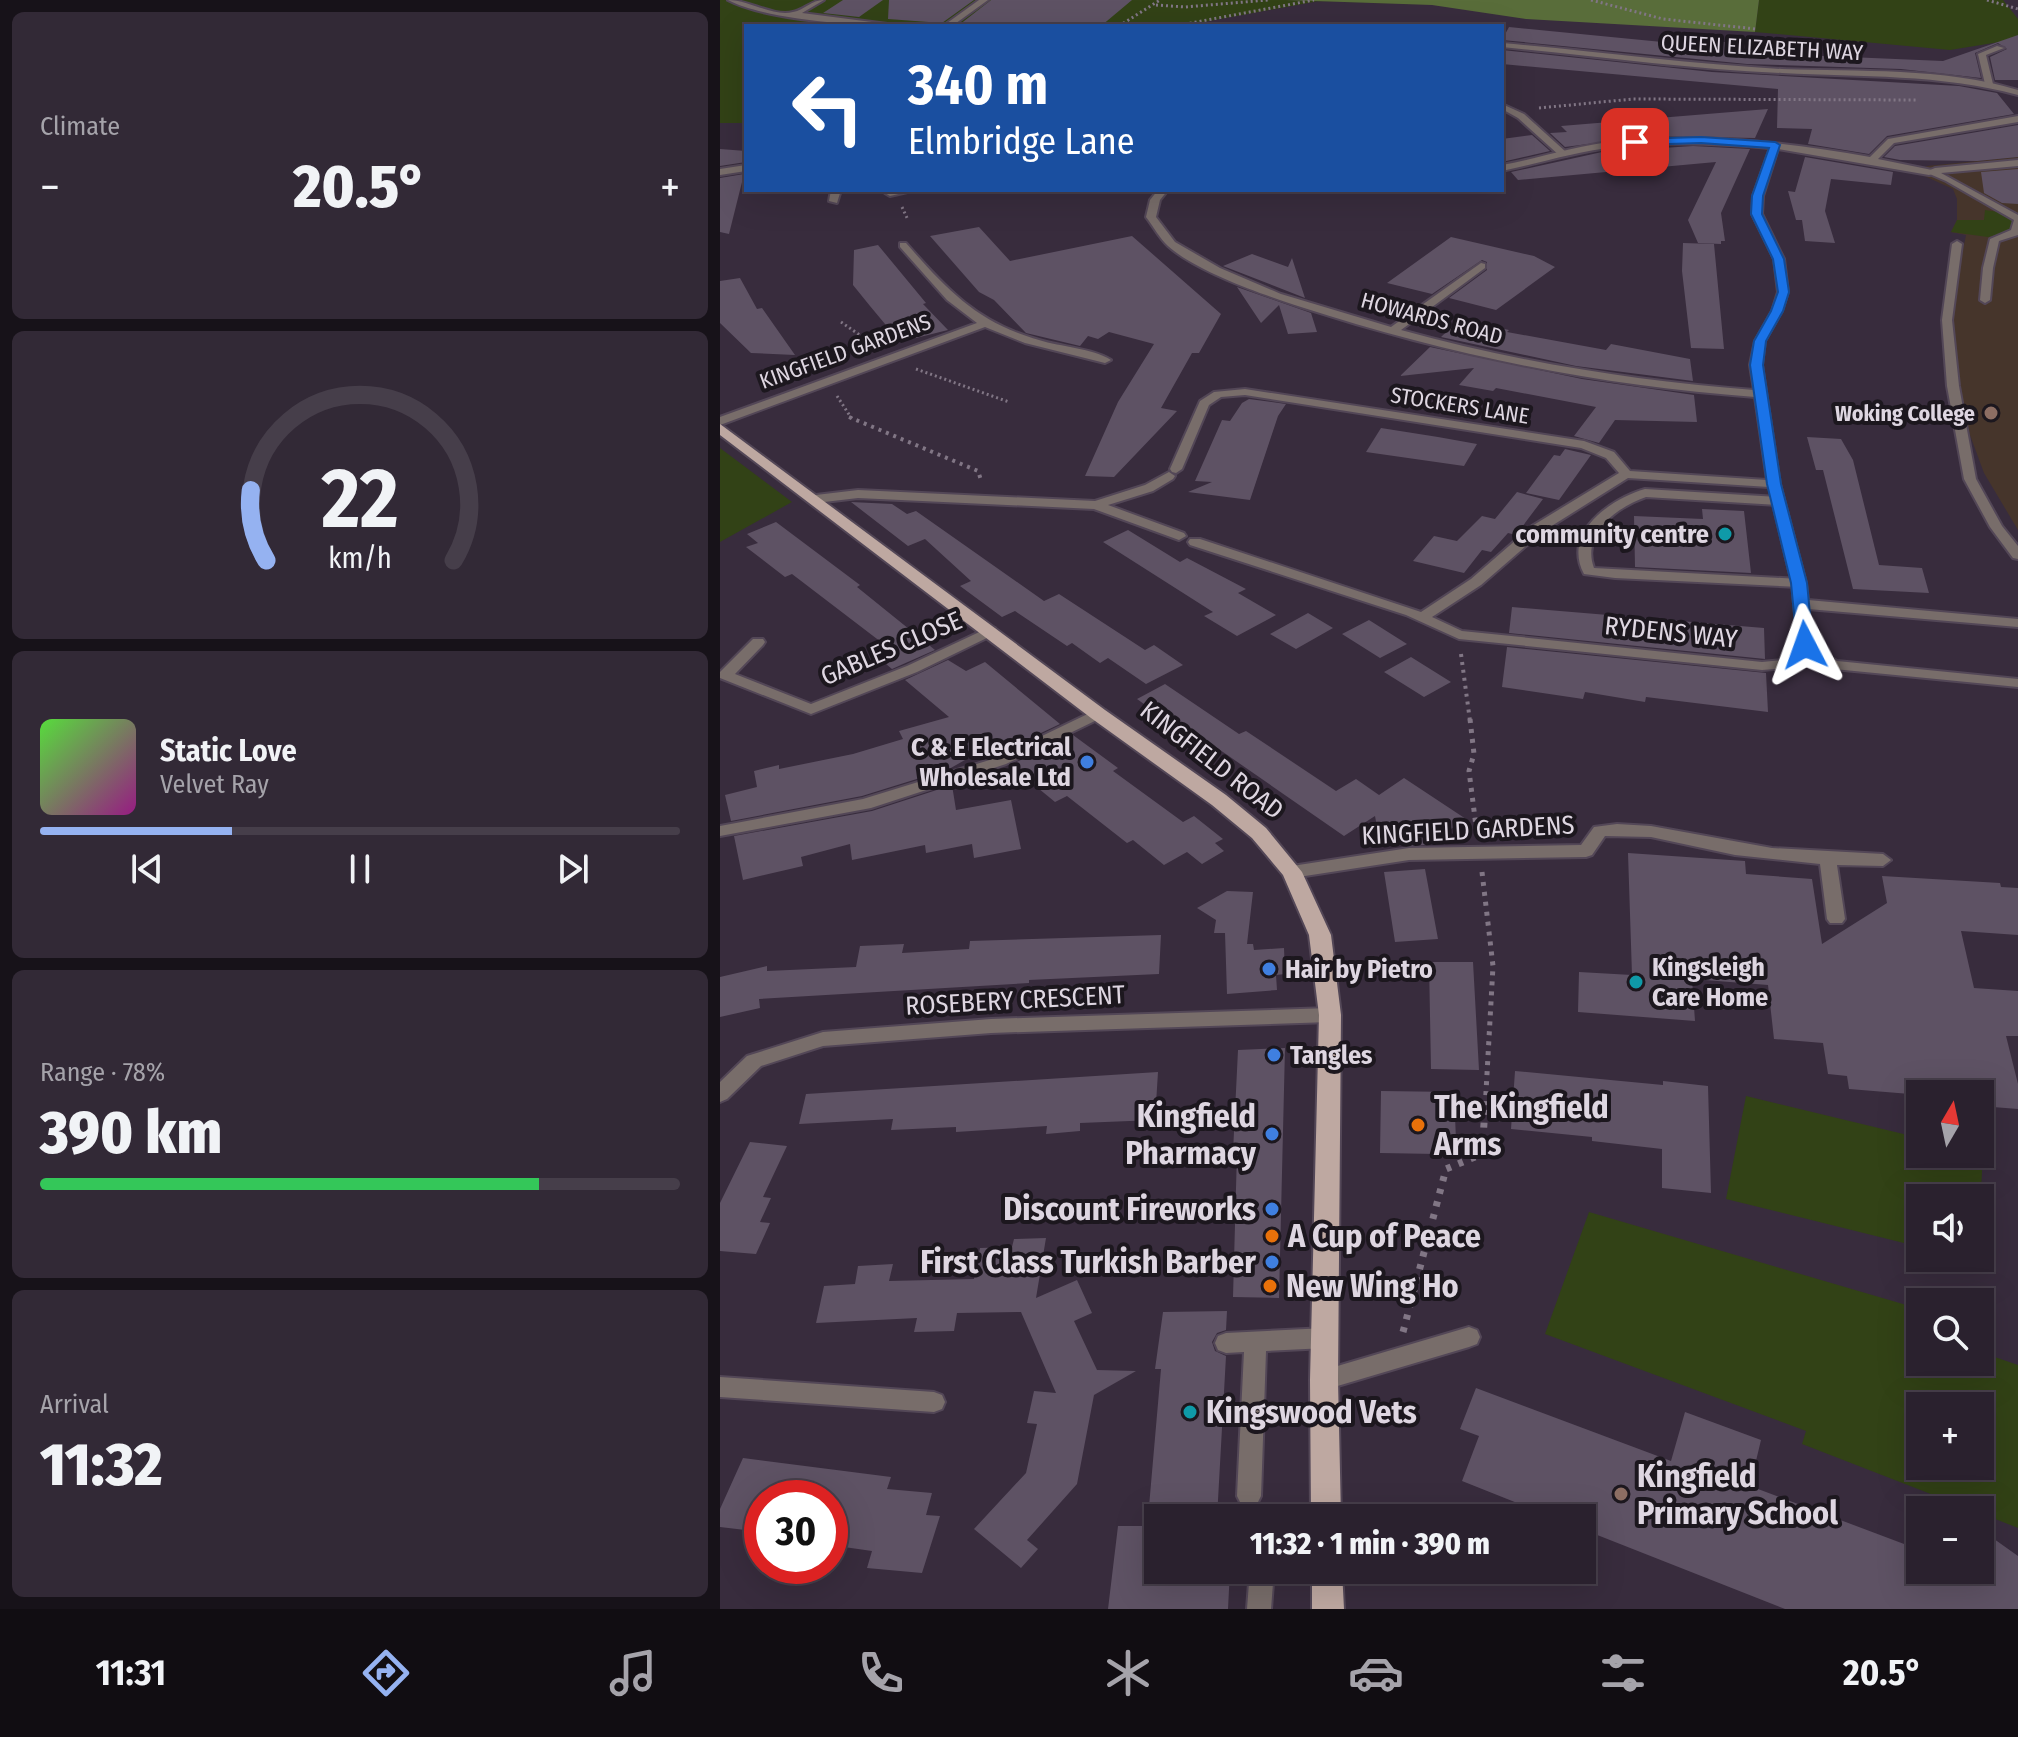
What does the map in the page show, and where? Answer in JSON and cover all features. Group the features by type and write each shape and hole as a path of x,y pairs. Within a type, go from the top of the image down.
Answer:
{"main road":[{"name":"KINGFIELD ROAD","path":"720,428 1249,825 1292,872 1320,935 1330,1015 1324,1380 1326,1504"},
{"path":"1327,1584 1328,1609"}],"street":[{"path":"732,0 750,7 794,15 880,24"},
{"path":"794,15 820,0"},
{"path":"950,24 984,0"},
{"name":"QUEEN ELIZABETH WAY","path":"1504,45 1779,71 1892,73 1989,84 2018,93"},
{"path":"1989,84 1982,54 2000,48"},
{"path":"1504,107 1515,112 1563,154"},
{"path":"1872,160 1891,141 2018,119"},
{"path":"1504,168 1612,145 1663,140 1775,145 1929,172 1949,179 2018,220 2016,232 1995,239 1985,300"},
{"path":"1775,145 1758,196 1757,214 1779,259 1783,292 1757,352 1774,484 1799,583 1805,645 1813,654 1834,665 2018,683"},
{"path":"1929,172 2018,163"},
{"path":"720,172 744,168"},
{"path":"890,193 897,192"},
{"name":"HOWARDS ROAD","path":"1162,192 1152,206 1152,222 1161,236 1184,253 1257,289 1447,346 1586,375 1672,387 1760,394"},
{"path":"1957,244 1947,320 1953,386 1970,479 1996,527 2018,555"},
{"name":"KINGFIELD GARDENS","path":"903,245 954,300 986,323 1044,344 1105,360"},
{"path":"1394,330 1481,266"},
{"name":"KINGFIELD GARDENS","path":"720,421 986,323"},
{"name":"STOCKERS LANE","path":"816,499 858,494 1096,505 1149,488 1172,473 1204,403 1218,394 1245,392 1584,445 1610,455 1626,474"},
{"path":"1422,617 1476,582 1537,529 1626,474 1774,484"},
{"path":"1778,501 1645,493 1632,496 1598,522 1586,545 1584,563 1589,571 1615,574 1799,583"},
{"path":"1096,505 1179,536"},
{"path":"1195,542 1422,617 1459,635"},
{"path":"1802,604 2018,623"},
{"name":"GABLES CLOSE","path":"758,642 725,675 811,709 912,669 990,631"},
{"name":"RYDENS WAY","path":"1459,635 1762,666 1786,664 1813,654"},
{"path":"720,831 865,804 1001,761 1098,714"},
{"name":"KINGFIELD GARDENS","path":"1292,872 1409,854 1586,851 1600,831 1624,827 1736,849 1828,860 1883,860"},
{"path":"1828,860 1836,919"},
{"name":"ROSEBERY CRESCENT","path":"720,1094 754,1061 823,1039 991,1026 1330,1015"},
{"path":"1324,1380 1469,1337"},
{"path":"1226,1343 1326,1338"},
{"path":"1249,1496 1255,1341"},
{"path":"720,1387 934,1402"},
{"path":"1259,1609 1261,1584"}],"path":[{"path":"1123,24 1160,0"},
{"path":"1156,5 1185,7 1268,0"},
{"path":"1186,24 1314,0"},
{"path":"1591,0 1685,23 1756,29"},
{"path":"1987,0 2018,9"},
{"path":"1515,112 1574,102 1641,99 1841,103 1917,100"},
{"path":"902,207 908,220"},
{"path":"841,322 877,346"},
{"path":"903,365 1009,402"},
{"path":"834,391 849,418 978,471 984,490 978,499"},
{"path":"1393,1359 1408,1318 1446,1169 1482,1154 1493,966 1469,771 1474,754 1459,635"}],"shaded area":[{"path":"2018,157 2018,530 1984,473 1959,391 1952,307 1966,235 1951,232 1957,220 1957,199 1953,189 1918,173 1927,166"}],"green space":[{"path":"720,0 1318,1 1193,24 744,24 744,123 720,123"},
{"path":"1285,0 1759,0 1755,32 1526,19 1432,5"},
{"path":"1759,0 2003,0 2018,19 2018,39 1950,50 1755,32"},
{"path":"1985,210 1999,212 2015,221 2011,231 1988,237 1951,232 1957,220 1984,220"},
{"path":"720,448 792,502 720,542"},
{"path":"1746,1096 1906,1135 1906,1168 1982,1168 1981,1184 1906,1184 1906,1244 1726,1199"},
{"path":"1589,1212 1906,1305 1906,1376 1994,1376 1994,1357 2018,1365 2018,1528 1994,1519 1994,1496 1936,1496 1802,1444 1806,1431 1545,1334"}],"building":[{"path":"843,0 883,0 859,17 823,13"},
{"path":"889,0 974,0 942,23 888,19"},
{"path":"991,0 1132,0 1103,24 960,24"},
{"path":"1509,27 1693,45 1694,41 1717,41 1779,49 1777,54 1943,61 2018,35 2018,80 1995,80 1990,57 2007,49 1998,43 1975,53 1981,78 1901,69 1747,64 1504,40"},
{"path":"1504,50 1712,72 1959,86 1997,93 2014,114 1887,136 1869,154 1808,144 1812,129 1777,128 1778,89 1504,64"},
{"path":"1768,109 1755,138 1649,136 1565,147 1550,133 1567,132 1561,126"},
{"path":"2018,125 2018,157 1977,161 1884,157 1895,146"},
{"path":"1532,135 1550,151 1504,162 1504,139"},
{"path":"1693,146 1750,149 1721,213 1725,241 1721,244 1698,243 1688,220 1716,162 1518,180 1511,172 1602,152"},
{"path":"720,149 744,151 744,162 720,166"},
{"path":"1805,157 1893,172 1891,185 1831,179 1825,211 1835,243 1805,241 1802,220 1796,220 1788,191 1795,192"},
{"path":"2018,169 2018,204 2002,203 1984,193 1981,172"},
{"path":"744,174 729,234 720,232 720,178"},
{"path":"979,227 1010,261 1132,236 1221,314 1199,353 1192,353 1161,408 1177,411 1114,477 1085,476 1118,402 1154,344 1109,332 1098,339 1088,336 1080,346 1026,333 994,300 979,292 930,236"},
{"path":"1451,237 1534,256 1555,267 1496,310 1449,298 1487,270 1487,262 1482,260 1432,294 1387,283"},
{"path":"1683,243 1714,244 1724,349 1691,348 1682,271"},
{"path":"878,245 926,303 923,304 948,330 900,342 870,306 853,285 854,250"},
{"path":"1252,254 1288,267 1292,258 1305,298 1223,266"},
{"path":"740,278 757,309 762,308 795,355 751,353 720,323 720,281"},
{"path":"1237,287 1311,313 1317,332 1288,334 1279,305 1261,323"},
{"path":"1460,319 1509,330 1507,332 1606,350 1611,344 1690,359 1693,381 1576,366 1441,337"},
{"path":"1430,347 1582,379 1694,395 1697,422 1615,420 1599,443 1574,436 1596,407 1496,388 1493,391 1459,385 1474,368 1400,376"},
{"path":"1249,399 1286,404 1278,416 1250,500 1188,492 1212,482 1195,481 1222,420 1230,421 1242,403"},
{"path":"1381,428 1477,444 1464,466 1366,452"},
{"path":"1807,437 1841,439 1853,460 1879,565 1922,568 1929,593 1853,589 1823,470 1816,470"},
{"path":"1565,449 1591,455 1559,500 1526,493 1554,455 1560,456"},
{"path":"1517,492 1543,499 1516,535 1508,533 1491,552 1482,550 1464,573 1413,561 1434,536 1457,541 1482,516 1495,519"},
{"path":"851,502 892,504 907,514 916,511 1044,601 1059,594 1145,650 1154,645 1183,665 1146,684 1108,658 1100,663 1072,643 1067,646 1015,611 1002,617 960,586 971,581 925,539 908,546"},
{"name":"community centre","path":"1702,509 1744,511 1751,573 1635,567 1634,516 1703,519"},
{"path":"776,522 860,585 857,587 935,650 892,669 867,648 881,642 792,574 785,577 746,547 758,543 747,534"},
{"path":"1128,530 1180,562 1187,558 1246,589 1238,593 1276,615 1237,636 1204,616 1213,612 1103,542"},
{"path":"1512,607 1764,628 1765,659 1509,633"},
{"path":"1308,613 1333,628 1296,649 1270,634"},
{"path":"1369,620 1407,644 1380,658 1342,634"},
{"path":"1507,647 1766,673 1768,712 1646,697 1645,702 1585,692 1583,699 1502,687"},
{"path":"1411,657 1451,682 1424,697 1384,672"},
{"path":"948,660 966,671 985,662 1060,724 996,754 988,747 949,769 862,796 731,821 725,795 757,787 754,771 853,754 903,739 899,731 949,717 905,680"},
{"path":"1165,684 1239,734 1246,731 1336,791 1356,779 1379,795 1404,778 1466,819 1427,845 1404,846 1377,827 1375,816 1344,836 1210,743 1203,747 1137,699"},
{"path":"1073,735 1118,768 1113,771 1183,822 1194,816 1223,839 1215,843 1224,851 1202,864 1187,852 1164,865 1133,840 1127,843 1067,796 1055,802 1010,765"},
{"path":"952,785 956,810 1011,800 1021,849 974,858 972,844 926,853 925,845 852,860 850,844 801,857 803,866 743,880 734,836 872,811"},
{"name":"Kingsleigh Care Home","path":"1628,853 1745,861 1746,874 1812,879 1822,944 1887,903 1882,876 2000,883 2001,887 2018,888 2018,935 1961,931 1974,988 2018,991 2018,1036 2006,1036 2018,1084 2018,1109 1994,1107 1994,1080 1906,1080 1906,1094 1849,1089 1847,1076 1828,1074 1823,1043 1774,1039 1768,985 1692,979 1695,1021 1578,1012 1579,972 1632,975"},
{"path":"1425,869 1438,939 1395,942 1384,872"},
{"path":"1227,891 1253,892 1247,944 1253,944 1254,950 1284,948 1285,974 1276,975 1277,990 1227,994 1225,933 1214,933 1216,920 1197,908"},
{"path":"1161,935 1159,974 759,999 760,1008 720,1017 720,977 767,966 767,971 856,967 860,946 904,944 902,953 969,949 970,941"},
{"path":"1429,962 1473,962 1479,1070 1431,1069"},
{"path":"1285,1048 1279,1298 1233,1297 1237,1152 1233,1152 1238,1050"},
{"path":"1515,1071 1663,1085 1663,1081 1708,1086 1711,1193 1662,1188 1662,1149 1592,1141 1592,1137 1511,1129"},
{"path":"1158,1072 1155,1120 1080,1123 1080,1131 1046,1134 1047,1126 956,1132 956,1127 891,1130 893,1119 799,1124 806,1094"},
{"name":"The Kingfield Arms","path":"1381,1091 1454,1092 1456,1140 1437,1140 1437,1154 1380,1153"},
{"path":"750,1142 787,1146 763,1197 771,1198 760,1222 770,1223 756,1254 720,1251 720,1203"},
{"path":"1046,1238 1036,1298 1077,1280 1092,1313 1074,1321 1097,1370 1136,1371 1094,1395 1077,1484 1027,1540 1038,1549 1021,1568 974,1529 1026,1473 1037,1424 1027,1423 1034,1391 1056,1393 1021,1312 957,1313 954,1331 914,1332 917,1318 816,1323 824,1286 855,1284 858,1266 893,1264 889,1281 974,1279 980,1248 1012,1247 1014,1239"},
{"name":"Kingswood Vets","path":"1227,1311 1226,1330 1217,1333 1212,1342 1215,1351 1226,1356 1218,1504 1149,1504 1161,1369 1155,1369 1163,1312"},
{"name":"Kingfield Primary School","path":"1476,1388 1671,1461 1685,1412 1761,1440 1750,1486 1906,1545 1906,1584 1994,1584 1994,1539 2018,1556 2018,1609 1785,1609 1596,1535 1596,1504 1520,1504 1462,1481 1479,1436 1460,1429"},
{"path":"743,1458 891,1477 887,1489 932,1493 926,1515 940,1516 922,1573 867,1568 872,1551 848,1548 848,1480 744,1480 744,1530 720,1527 720,1509"},
{"path":"1118,1526 1144,1526 1144,1584 1229,1584 1228,1609 1108,1609"}],"place":[{"name":"Woking College","path":"1991,413"},
{"name":"community centre","path":"1725,534"},
{"name":"C & E Electrical Wholesale Ltd","path":"1087,762"},
{"name":"Hair by Pietro","path":"1269,969"},
{"name":"Kingsleigh Care Home","path":"1636,982"},
{"name":"Tangles","path":"1274,1055"},
{"name":"The Kingfield Arms","path":"1418,1125"},
{"name":"Kingfield Pharmacy","path":"1272,1134"},
{"name":"Discount Fireworks","path":"1272,1209"},
{"name":"A Cup of Peace","path":"1272,1236"},
{"name":"First Class Turkish Barber","path":"1272,1262"},
{"name":"New Wing Ho","path":"1270,1286"},
{"name":"Kingswood Vets","path":"1190,1412"},
{"name":"Kingfield Primary School","path":"1621,1494"}],"route":[{"path":"1635,142 1701,140 1775,145 1762,180 1757,214 1779,259 1784,282 1777,311 1760,341 1756,365 1774,484 1799,583 1805,645"}]}
